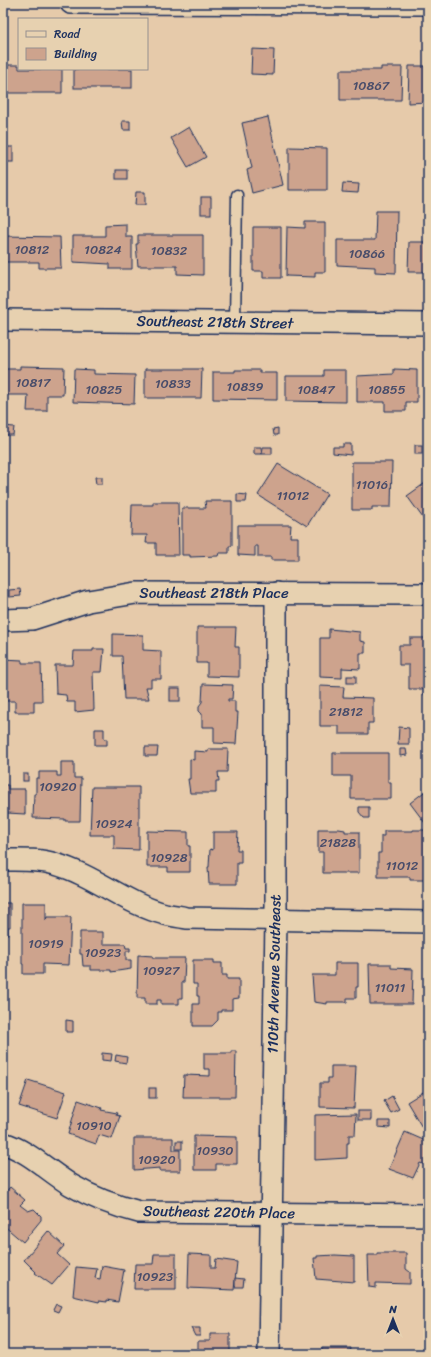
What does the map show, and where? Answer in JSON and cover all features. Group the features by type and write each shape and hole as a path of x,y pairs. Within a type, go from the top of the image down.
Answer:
{"street":[{"path":"71,3 428,4"},
{"name":"Southeast 218th Street","path":"3,320 428,324"},
{"name":"Southeast 218th Place","path":"3,620 32,619 88,601 136,593 428,594"},
{"name":"110th Avenue Southeast","path":"268,1354 276,920 276,593"},
{"path":"3,860 28,860 54,864 79,872 146,907 165,914 186,918 428,922"},
{"name":"Southeast 220th Place","path":"3,1143 39,1162 71,1185 116,1206 139,1212 428,1215"}],"lane":[{"path":"234,322 237,195"}],"building":[{"path":"252,49 274,50 273,75 251,74"},
{"path":"3,65 18,65 18,70 62,70 62,93 3,93"},
{"path":"409,66 428,66 428,102 408,103"},
{"path":"381,67 402,67 401,100 340,100 340,70 381,70"},
{"path":"74,70 132,70 132,88 74,88"},
{"path":"268,117 283,185 252,193 247,170 252,168 242,123"},
{"path":"122,121 130,121 130,130 123,130"},
{"path":"189,127 206,157 188,167 171,138"},
{"path":"3,147 13,147 13,162 3,162"},
{"path":"289,147 327,148 327,190 289,190"},
{"path":"116,170 127,170 127,179 116,179"},
{"path":"343,183 359,184 358,193 342,192"},
{"path":"136,192 145,192 145,205 135,205"},
{"path":"201,197 211,197 211,214 201,214"},
{"path":"376,211 397,211 396,273 375,272 375,267 337,265 337,240 375,240"},
{"path":"305,222 325,222 325,272 315,272 315,277 286,276 287,227 305,228"},
{"path":"126,224 126,237 132,237 132,269 110,269 110,264 73,262 73,236 105,236 105,225"},
{"path":"253,227 281,227 281,278 263,278 263,271 253,271"},
{"path":"138,235 203,235 203,275 177,274 177,266 138,266 136,244 138,244"},
{"path":"3,236 60,237 61,268 39,268 39,262 3,262"},
{"path":"409,242 428,242 428,272 408,272"},
{"path":"20,366 64,367 63,395 47,395 47,411 27,411 28,395 3,395 3,369 20,369"},
{"path":"74,369 94,370 94,374 135,375 134,404 73,402"},
{"path":"145,369 202,369 201,398 145,398"},
{"path":"394,369 417,370 417,402 406,402 406,411 385,411 385,402 357,402 357,376 394,374"},
{"path":"235,370 260,370 260,373 277,373 277,400 213,399 213,372 235,372"},
{"path":"324,370 346,370 346,402 286,401 286,376 324,376"},
{"path":"3,426 14,427 13,435 3,435"},
{"path":"278,428 278,435 274,435 273,429"},
{"path":"343,444 351,444 351,455 333,453 333,447 343,447"},
{"path":"415,445 422,445 422,454 415,454"},
{"path":"426,445 428,445 428,457 426,457"},
{"path":"254,447 261,447 262,454 254,454"},
{"path":"263,447 272,447 272,454 262,454"},
{"path":"352,462 392,462 391,507 372,507 372,510 352,510"},
{"path":"278,464 327,494 307,526 258,495"},
{"path":"95,477 102,477 102,484 96,484"},
{"path":"428,481 428,525 407,496"},
{"path":"237,494 247,495 246,502 237,502"},
{"path":"205,501 232,501 232,546 229,546 229,553 219,553 218,556 190,557 190,555 182,555 182,508 206,508"},
{"path":"153,502 178,502 179,555 156,555 156,543 146,543 147,535 131,535 132,505 153,505"},
{"path":"238,525 291,525 290,537 298,537 298,560 271,560 271,557 258,557 258,546 255,546 255,556 238,555"},
{"path":"20,589 21,596 9,597 9,590"},
{"path":"197,627 236,627 235,647 239,647 239,677 207,676 207,663 197,663"},
{"path":"329,629 360,632 360,641 365,642 365,653 360,653 360,669 342,668 342,678 320,677 320,638 329,638"},
{"path":"113,634 143,635 143,650 161,651 161,679 151,679 151,687 146,687 149,699 124,699 122,656 113,656"},
{"path":"410,638 428,638 428,695 424,695 424,689 409,689 409,665 399,665 399,645 410,645"},
{"path":"93,649 104,649 102,672 93,672 94,710 75,712 75,702 67,702 66,695 56,694 55,665 73,665 74,651 93,651"},
{"path":"3,659 22,660 22,663 41,663 42,701 34,701 34,712 15,712 15,701 6,701 5,691 3,691"},
{"path":"347,676 356,676 356,683 347,683"},
{"path":"203,684 233,685 232,699 228,699 228,701 235,701 235,712 238,712 236,744 214,743 214,727 202,727 202,714 199,711 199,706 202,702"},
{"path":"320,686 344,687 343,697 373,698 373,723 368,723 368,734 339,734 339,726 320,726"},
{"path":"170,688 180,688 180,701 170,701"},
{"path":"399,727 409,728 409,744 398,744"},
{"path":"95,729 104,729 104,739 107,739 107,745 95,745"},
{"path":"145,747 158,747 157,756 145,756"},
{"path":"208,749 228,749 227,772 218,772 219,781 216,781 216,793 190,793 188,779 190,779 190,759 194,760 194,751 208,752"},
{"path":"400,749 406,749 407,755 400,756"},
{"path":"333,753 388,753 388,782 391,782 391,799 351,799 351,776 333,776"},
{"path":"61,762 74,762 74,778 81,778 80,821 33,818 36,778 39,778 39,772 57,772 57,776 61,776"},
{"path":"23,774 28,774 28,781 23,781"},
{"path":"3,785 8,785 8,789 25,789 25,814 7,813 7,817 3,817"},
{"path":"92,787 139,787 139,850 114,849 114,835 90,835"},
{"path":"428,789 428,827 410,803"},
{"path":"359,807 369,807 369,818 364,818 359,812"},
{"path":"318,829 339,829 345,830 345,832 359,832 359,873 323,873 323,852 318,852"},
{"path":"425,830 425,880 410,880 410,877 378,877 378,853 381,853 381,836 384,836 384,831"},
{"path":"147,831 188,832 188,846 190,846 190,872 168,872 168,867 147,867"},
{"path":"213,832 238,832 237,850 241,850 241,863 237,863 237,884 209,884 208,867 210,849 213,850"},
{"path":"3,903 10,903 10,927 8,927 8,934 3,934"},
{"path":"22,903 46,903 46,920 47,917 71,917 69,965 43,964 43,974 23,974"},
{"path":"80,932 103,932 103,944 125,944 126,948 130,948 130,951 126,951 126,960 131,960 131,969 111,972 111,970 91,970 91,966 83,966 82,954 80,954"},
{"path":"138,955 153,956 153,958 185,958 182,998 179,998 179,1004 161,1004 161,1000 157,1000 157,1004 145,1004 145,998 137,998"},
{"path":"193,960 214,960 214,963 222,963 222,975 227,975 227,979 239,979 239,998 232,999 232,1010 221,1010 221,1012 218,1012 218,1020 212,1026 193,1026 193,1004 199,1004 199,996 197,996 197,984 193,984"},
{"path":"335,963 358,963 358,987 356,987 356,998 347,998 347,1002 327,1002 327,1004 314,1002 312,975 335,975"},
{"path":"369,964 391,964 391,968 413,969 412,1004 370,1004"},
{"path":"66,1020 73,1021 73,1032 66,1032"},
{"path":"231,1051 236,1051 235,1097 183,1097 184,1075 210,1076 210,1069 204,1069 204,1053 231,1053"},
{"path":"102,1053 112,1054 111,1061 102,1060"},
{"path":"116,1055 127,1057 126,1063 115,1061"},
{"path":"331,1066 356,1066 354,1108 320,1107 320,1083 328,1083 328,1078 331,1078"},
{"path":"28,1080 66,1092 57,1118 19,1106"},
{"path":"149,1088 156,1088 156,1098 149,1098"},
{"path":"428,1089 428,1126 423,1129 407,1102"},
{"path":"392,1096 399,1109 391,1113 384,1101"},
{"path":"78,1100 102,1108 101,1110 117,1113 116,1115 120,1116 112,1139 99,1135 96,1144 68,1134"},
{"path":"358,1111 371,1111 371,1120 358,1120"},
{"path":"356,1114 355,1135 349,1135 349,1143 347,1143 347,1158 315,1160 315,1115"},
{"path":"378,1121 390,1121 390,1128 378,1127"},
{"path":"405,1132 428,1142 428,1166 420,1163 413,1178 389,1169"},
{"path":"194,1136 237,1137 237,1164 216,1164 216,1170 194,1170"},
{"path":"134,1138 173,1138 173,1150 180,1150 180,1171 160,1171 160,1168 134,1170"},
{"path":"176,1141 182,1141 182,1149 176,1149"},
{"path":"10,1187 25,1200 20,1205 28,1211 34,1209 41,1216 41,1220 23,1242 3,1225 3,1195"},
{"path":"48,1231 64,1246 57,1254 69,1265 52,1285 35,1273 36,1272 24,1260"},
{"path":"377,1253 406,1253 406,1269 410,1272 410,1284 376,1283 376,1288 369,1287 368,1255 377,1255"},
{"path":"154,1254 176,1254 176,1289 134,1289 135,1264 153,1264"},
{"path":"189,1254 211,1255 211,1268 215,1268 216,1259 237,1262 234,1290 188,1288"},
{"path":"317,1256 354,1256 354,1282 316,1279 314,1258 317,1258"},
{"path":"102,1266 124,1270 118,1302 107,1300 107,1302 99,1302 73,1296 76,1267 97,1269 95,1278 100,1279"},
{"path":"235,1278 244,1279 243,1287 235,1287"},
{"path":"428,1279 428,1304 426,1304 426,1287 423,1287 423,1280"},
{"path":"56,1304 61,1306 58,1312 53,1310"},
{"path":"191,1328 200,1328 200,1336 195,1336"},
{"path":"210,1334 230,1334 230,1354 198,1354 198,1341 210,1341"},
{"path":"322,1348 351,1348 350,1354 322,1354"}]}
